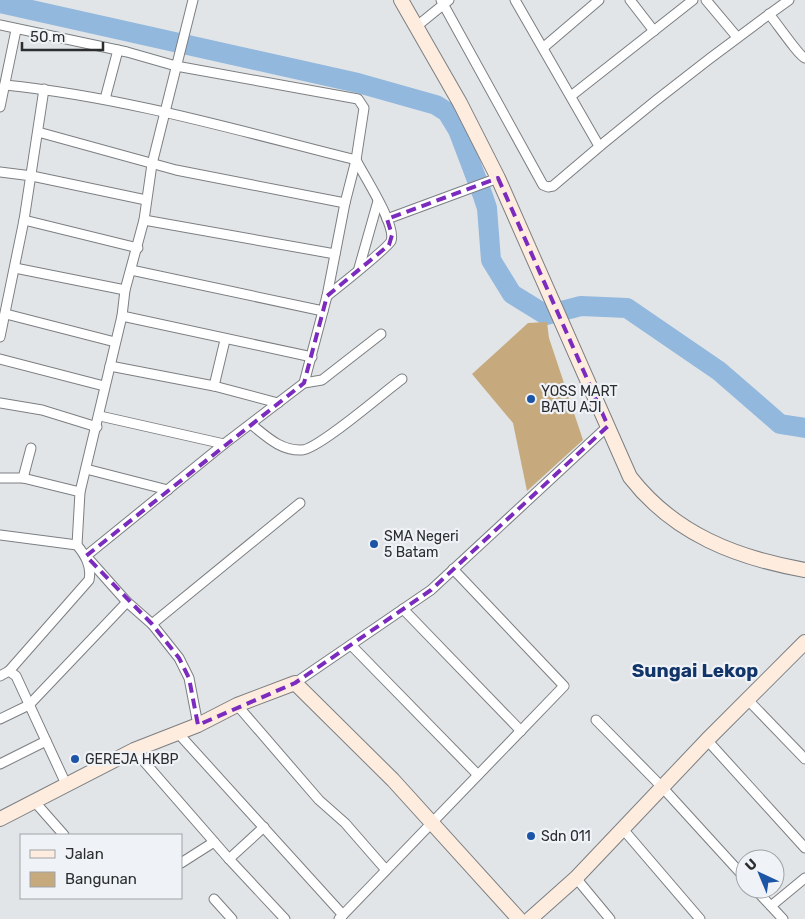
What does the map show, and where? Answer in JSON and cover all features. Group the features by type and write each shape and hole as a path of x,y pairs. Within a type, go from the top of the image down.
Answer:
{"street":[{"path":"193,0 152,164 138,248 126,290 122,316 104,386 100,416 80,492 77,545 127,602 152,624 179,658 189,678 198,725"},
{"path":"401,0 418,26 460,103 493,179 546,285 630,477 642,491 688,529 703,537 732,552 805,570"},
{"path":"515,0 544,47 599,146"},
{"path":"544,47 599,0"},
{"path":"630,0 654,31"},
{"path":"571,96 693,0"},
{"path":"706,0 737,37"},
{"path":"418,26 445,2 545,187 553,186 599,146 737,37 789,0"},
{"path":"770,14 793,42 798,54 805,58"},
{"path":"0,25 16,30 358,99 364,110 356,160 345,203 328,296 304,383"},
{"path":"0,107 16,30"},
{"path":"105,99 118,50"},
{"path":"5,85 105,99 165,112 356,160 387,219 392,235 389,245 359,268 328,296"},
{"path":"0,336 6,314 32,176 44,89"},
{"path":"38,132 152,164 345,203"},
{"path":"0,172 32,176 146,200"},
{"path":"387,219 493,179"},
{"path":"359,268 378,201"},
{"path":"24,220 138,248"},
{"path":"144,220 335,254"},
{"path":"14,268 126,290"},
{"path":"131,270 323,311"},
{"path":"6,314 115,342"},
{"path":"122,316 225,340 312,357"},
{"path":"86,556 224,444 252,425 304,383 322,380 381,334"},
{"path":"214,386 225,340"},
{"path":"0,358 104,386"},
{"path":"110,366 214,386 278,403"},
{"path":"252,425 274,443 285,448 305,450 320,442 402,379"},
{"path":"0,403 42,410 97,427"},
{"path":"100,416 224,444"},
{"path":"0,819 134,750 198,725 237,705 295,684 430,590 608,426"},
{"path":"23,478 31,448"},
{"path":"86,469 168,490"},
{"path":"0,478 23,478 80,492"},
{"path":"152,624 300,503"},
{"path":"0,534 77,545"},
{"path":"0,676 9,671 89,580 90,574 86,556"},
{"path":"177,732 264,827 341,917 564,686 453,569"},
{"path":"0,719 29,705 127,602"},
{"path":"403,609 521,731"},
{"path":"530,919 576,878 707,740 805,642"},
{"path":"351,645 478,775"},
{"path":"9,671 16,676 66,784"},
{"path":"295,684 432,822 519,919"},
{"path":"747,699 805,759"},
{"path":"237,705 319,800 345,823 386,870"},
{"path":"596,720 662,787 735,867"},
{"path":"707,740 805,848"},
{"path":"0,764 46,741"},
{"path":"134,750 228,859 285,919"},
{"path":"34,800 63,834"},
{"path":"228,859 264,827"},
{"path":"622,828 700,919"},
{"path":"182,862 214,842"},
{"path":"576,878 610,919"},
{"path":"771,906 805,878"},
{"path":"214,899 232,919"},
{"path":"764,899 783,919"}],"highlighted area":[{"path":"498,178 608,426 431,590 295,683 198,725 189,678 179,658 152,624 86,556 304,383 327,296 389,245 392,235 387,219"}],"building":[{"name":"YOSS MART BATU AJI","path":"547,322 549,338 583,440 527,491 513,423 472,374 528,323"}],"waterway":[{"path":"0,3 358,83 436,105 447,112 458,130 487,208 491,260 512,294 546,315 581,306 627,308 719,371 780,424 805,428"}],"place":[{"name":"YOSS MART BATU AJI","path":"531,399"},
{"name":"SMA Negeri 5 Batam","path":"374,544"},
{"name":"GEREJA HKBP","path":"75,759"},
{"name":"Sdn 011","path":"531,836"}],"district":[{"name":"Sungai Lekop","path":"695,670"}]}
